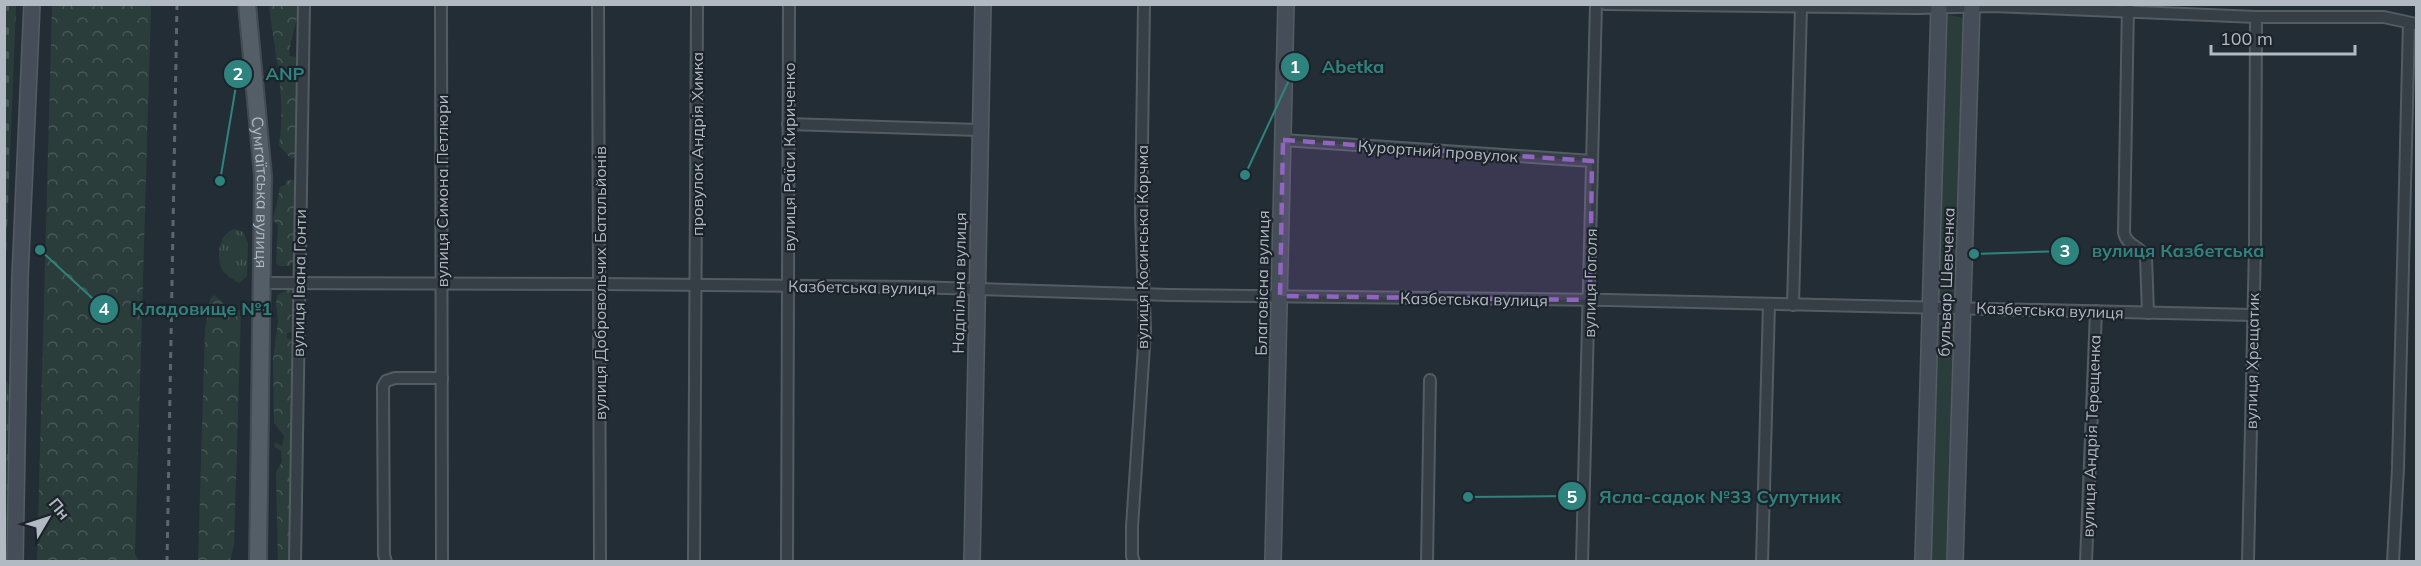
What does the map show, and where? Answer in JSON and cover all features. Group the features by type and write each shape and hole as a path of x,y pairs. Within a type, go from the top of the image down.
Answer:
{"main road":[{"path":"15,561 20,277 32,4"},
{"name":"Сумгаїтська вулиця","path":"247,4 262,142 263,283 258,561"},
{"name":"Надпільна вулиця","path":"972,561 982,4"},
{"name":"Благовісна вулиця","path":"1273,561 1286,4"},
{"name":"бульвар Шевченка","path":"1955,561 1972,5"},
{"name":"бульвар Шевченка","path":"1923,561 1939,6"}],"street":[{"name":"вулиця Івана Гонти","path":"295,561 304,4"},
{"name":"вулиця Симона Петлюри","path":"441,4 442,561"},
{"name":"вулиця Добровольчих Батальйонів","path":"598,4 600,561"},
{"name":"провулок Андрія Химка","path":"696,284 697,4"},
{"name":"вулиця Раїси Кириченко","path":"787,561 789,4"},
{"name":"вулиця Косинська Корчма","path":"1134,561 1132,527 1145,331 1141,160 1144,4"},
{"name":"вулиця Гоголя","path":"1582,561 1596,4"},
{"path":"1605,4 1801,7 1972,5 2128,8 2256,17 2384,17 2413,24 2393,561"},
{"path":"1793,305 1801,7"},
{"path":"2128,8 2124,233 2128,242 2143,251 2146,257 2148,313"},
{"name":"вулиця Хрещатик","path":"2248,561 2255,245 2256,17"},
{"path":"788,124 979,130"},
{"name":"Курортний провулок","path":"1283,141 1593,161"},
{"name":"Казбетська вулиця","path":"263,283 789,285 2252,315"},
{"path":"694,561 696,284"},
{"path":"1762,561 1768,304"},
{"name":"вулиця Андрія Терещенка","path":"2086,561 2096,311"},
{"path":"386,561 384,555 383,386 386,381 395,378 442,378"},
{"path":"1427,561 1430,380"}],"highlighted area":[{"path":"1283,140 1592,161 1590,300 1280,296"}],"green space":[{"path":"4,5 16,5 6,256 5,256"},
{"path":"52,5 151,5 135,554 139,561 37,561"},
{"path":"269,5 300,5 289,51 290,56 297,57 298,69 299,156 291,159 279,145 281,93"},
{"path":"1945,16 1965,18 1956,296 1954,297 1937,296"},
{"path":"287,180 296,181 296,261 289,266 280,266 276,263 278,225 273,220 280,187 285,185"},
{"path":"235,229 243,232 248,243 247,276 239,283 223,271 219,260 222,240 225,235"},
{"path":"291,288 296,289 295,331 287,333 287,338 296,342 292,561 278,561 276,472 282,462 281,451 274,446 275,442 282,446 284,436 274,423 273,360 278,321 277,295"},
{"path":"214,295 227,306 241,311 234,545 230,561 198,561 205,331 210,299"},
{"path":"1937,317 1956,318 1950,561 1927,562"},
{"path":"6,380 11,389 5,559 4,382"}],"railway":[{"path":"167,562 177,4"}],"place":[{"name":"Abetka","path":"1245,175"},
{"name":"ANP","path":"220,181"},
{"name":"Кладовище №1","path":"40,250"},
{"name":"вулиця Казбетська","path":"1974,254"},
{"name":"Ясла-садок №33 Супутник","path":"1468,497"}]}
